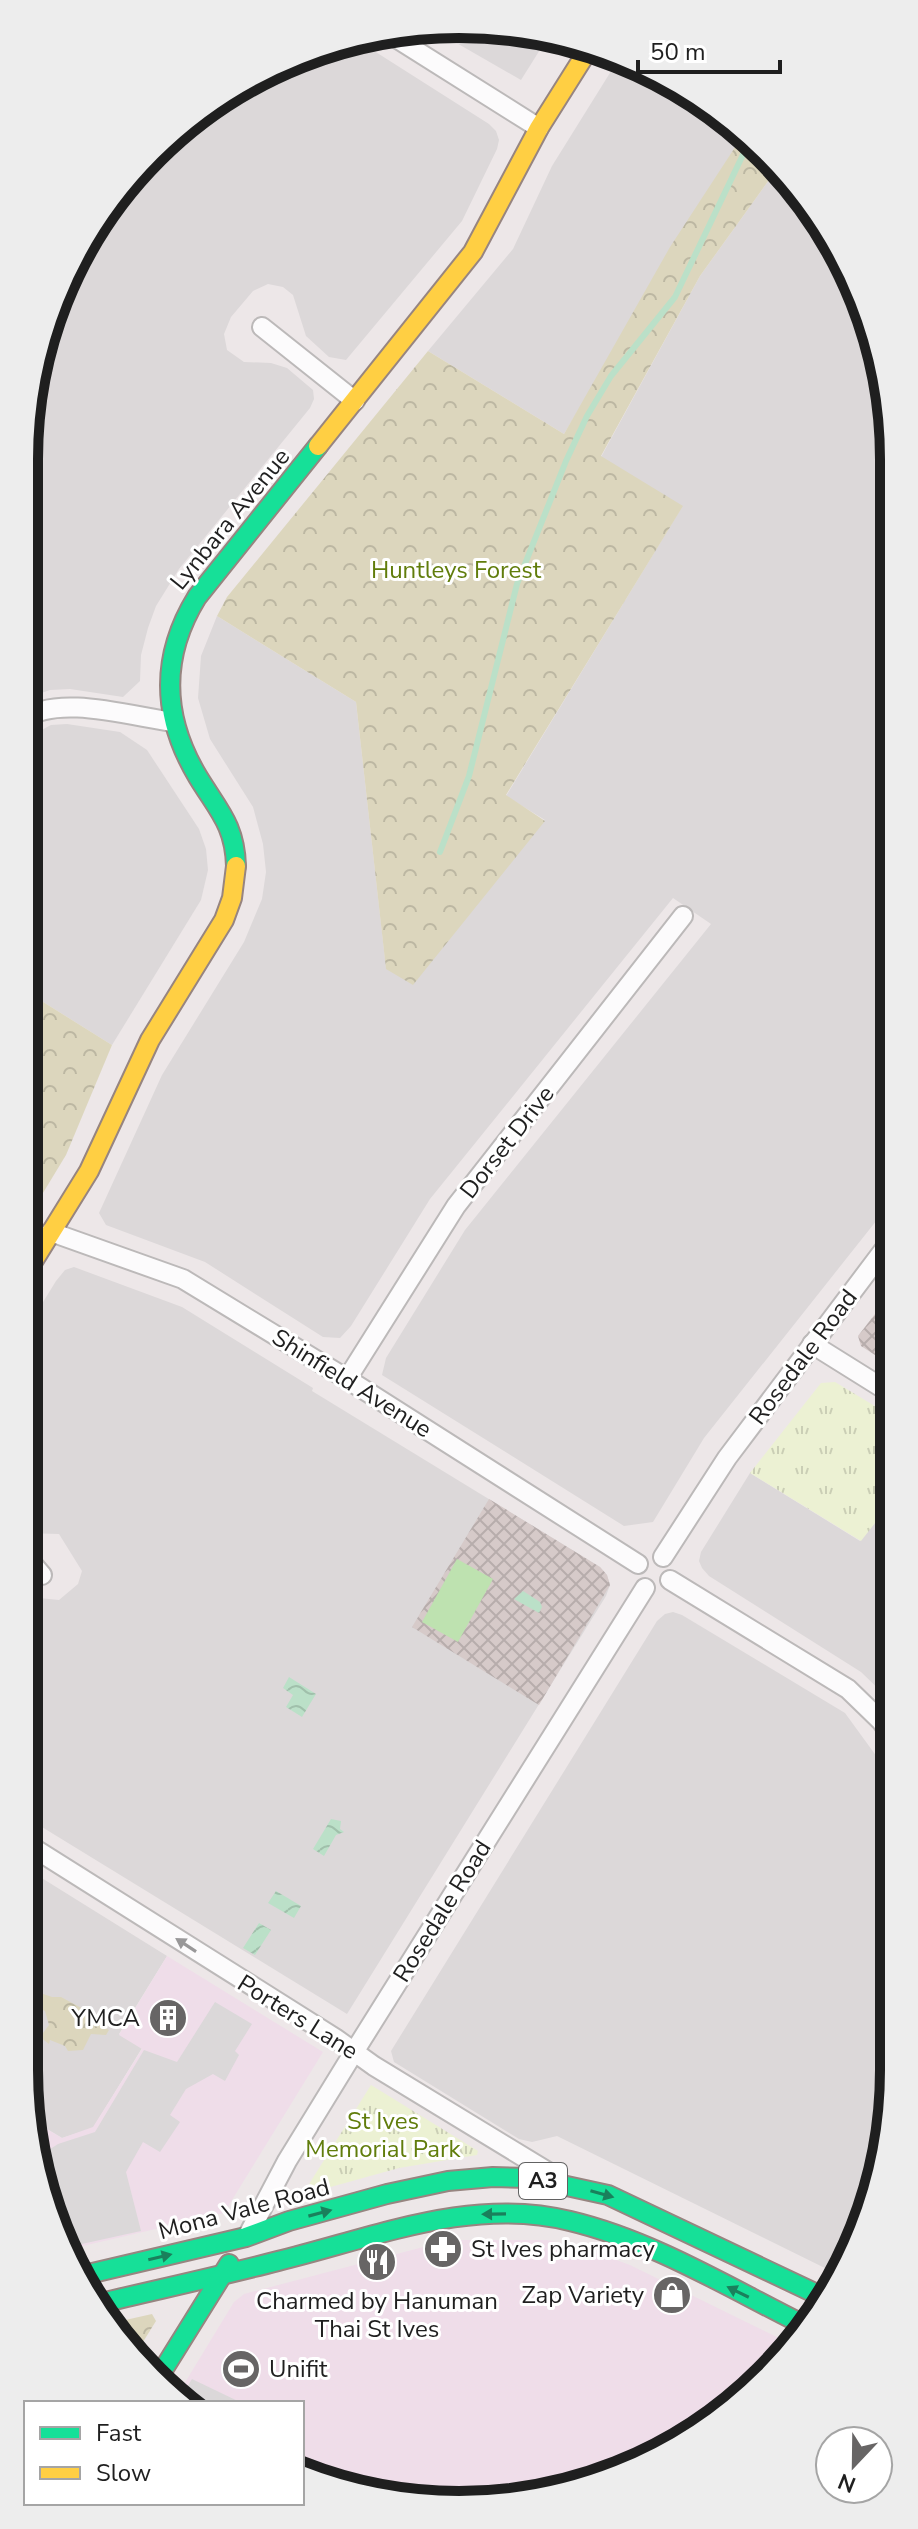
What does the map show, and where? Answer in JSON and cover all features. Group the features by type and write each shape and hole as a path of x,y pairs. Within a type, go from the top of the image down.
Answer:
{"main road":[{"name":"Lynbara Avenue","path":"38,1253 89,1171 140,1057 224,920 232,898 236,868 230,829 224,814 199,779 183,749 173,722 170,663 183,619 197,597 473,252 539,128 584,57"},
{"name":"Mona Vale Road","path":"90,2273 246,2237 289,2221 387,2194 448,2181 530,2178 608,2195 816,2293"},
{"name":"A3","path":"107,2301 452,2217 514,2213 580,2223 630,2239 796,2321"},
{"path":"163,2370 246,2237"}],"street":[{"path":"403,42 539,128"},
{"path":"262,327 355,401"},
{"path":"38,712 72,706 173,722"},
{"name":"Dorset Drive","path":"347,1379 456,1206 683,916"},
{"name":"Shinfield Avenue","path":"51,1232 183,1279 638,1564"},
{"name":"Rosedale Road","path":"663,1557 727,1458 880,1255"},
{"path":"812,1344 880,1386"},
{"path":"646,1556 663,1557 670,1565 670,1580 656,1590 645,1588 636,1575 638,1564 646,1556"},
{"path":"38,1570 42,1575"},
{"path":"670,1580 848,1689 880,1720"},
{"name":"Rosedale Road","path":"246,2237 287,2161 354,2052 645,1588"},
{"name":"Porters Lane","path":"38,1851 354,2052 574,2187"}],"shaded area":[{"path":"449,38 487,39 542,46 521,80"},
{"path":"369,48 496,131 499,140 497,149 462,221 346,360 329,357 306,336 293,295 283,287 268,284 253,291 231,317 224,334 227,350 244,362 271,363 287,368 313,390 314,399 310,408 179,569 156,606 148,628 141,655 140,681 123,697 70,689 38,694 39,431 52,350 81,273 125,203 181,142 225,109 273,81 324,60"},
{"path":"613,67 670,94 738,143 564,434 428,351 513,249 552,166"},
{"path":"772,176 809,225 837,273 858,324 872,377 880,459 880,1216 704,1438 653,1522 624,1526 382,1375 386,1358 465,1230 711,924 673,898 430,1199 351,1326 340,1338 323,1337 205,1262 106,1225 99,1213 162,1075 244,942 262,899 266,872 263,844 253,807 210,739 198,698 201,656 217,616 356,702 386,968 545,820 506,796 682,507 601,457 700,276"},
{"path":"67,724 120,732 147,750 199,829 206,849 208,870 201,900 112,1045 38,999 38,732 51,725"},
{"path":"74,1267 182,1307 313,1388 312,1391 600,1567 607,1575 610,1585 606,1596 347,2014 38,1825 38,1598 59,1600 78,1584 82,1571 59,1534 38,1533 38,1310 65,1270"},
{"path":"880,1308 880,1358 861,1346 858,1336"},
{"path":"750,1473 860,1541 880,1516 880,1690 861,1672 709,1576 699,1561 701,1552"},
{"path":"489,1499 600,1567 610,1585 539,1705 412,1627"},
{"path":"457,1559 493,1579 458,1642 422,1622"},
{"path":"673,1612 682,1615 845,1713 880,1761 879,2098 866,2179 848,2231 829,2270 557,2136 532,2142 519,2139 394,2062 391,2051 657,1621"},
{"path":"38,1876 167,1956 119,2034 142,2048 93,2128 62,2138 42,2126 39,2098"},
{"path":"167,1956 323,2052 224,2213 77,2247 52,2179 42,2126 62,2138 93,2127 142,2049 119,2035"},
{"path":"215,2002 252,2024 235,2051 239,2055 225,2081 213,2074 186,2089 170,2115 180,2122 160,2152 143,2142 126,2172 141,2231 76,2245 60,2205 46,2152 58,2144 95,2132 144,2050 177,2062"},
{"path":"450,2240 547,2240 589,2250 630,2265 782,2340 757,2368 715,2404 670,2435 620,2459 541,2483 487,2490 431,2490 350,2477 304,2461 304,2401 199,2401 182,2388 234,2302 244,2294"},
{"path":"192,2379 238,2401 199,2401 185,2390"}],"green space":[{"name":"Huntleys Forest","path":"738,143 772,176 700,276 601,456 683,506 506,795 545,821 413,985 386,969 356,702 217,616 227,597 428,351 564,434 670,247"},
{"path":"38,999 112,1045 66,1155 38,1201"},
{"path":"835,1382 880,1409 880,1517 861,1541 750,1473 821,1383"},
{"path":"38,1992 61,1997 102,2019 100,2024 109,2030 106,2035 91,2034 83,2050 68,2051 65,2046 50,2040 49,2044 40,2037 49,2025 45,2011 38,2007"},
{"name":"St Ives Memorial Park","path":"371,2085 478,2151 477,2155 399,2168 309,2193 306,2189"},
{"path":"152,2314 156,2321 140,2346 121,2321"}],"water":[{"path":"523,1591 540,1602 542,1607 539,1613 514,1599"},
{"path":"289,1677 316,1694 302,1717 286,1707 293,1695 283,1688"},
{"path":"331,1819 341,1821 340,1829 344,1832 336,1835 324,1856 313,1849"},
{"path":"276,1891 301,1906 294,1918 268,1903"},
{"path":"259,1923 271,1930 255,1955 243,1948"}],"waterway":[{"path":"440,852 469,776 517,584 566,461 587,416 611,376 675,297 745,150"}],"traffic: fast":[{"path":"236,866 229,829 198,777 177,732 170,687 176,642 197,597 318,446"},
{"path":"90,2273 246,2237 289,2221 387,2194 448,2181 530,2178 608,2195 816,2293"},
{"path":"107,2302 423,2223 496,2213 570,2221 632,2241 692,2267 797,2321"},
{"path":"163,2370 229,2264"}],"traffic: slow":[{"path":"318,446 473,252 539,128 584,57"},
{"path":"38,1253 89,1171 150,1040 224,920 232,898 236,866"}],"place":[{"name":"YMCA","path":"168,2018"},
{"name":"St Ives pharmacy","path":"443,2249"},
{"name":"Charmed by Hanuman Thai St Ives","path":"377,2262"},
{"name":"Zap Variety","path":"672,2295"},
{"name":"Unifit","path":"241,2369"}]}
